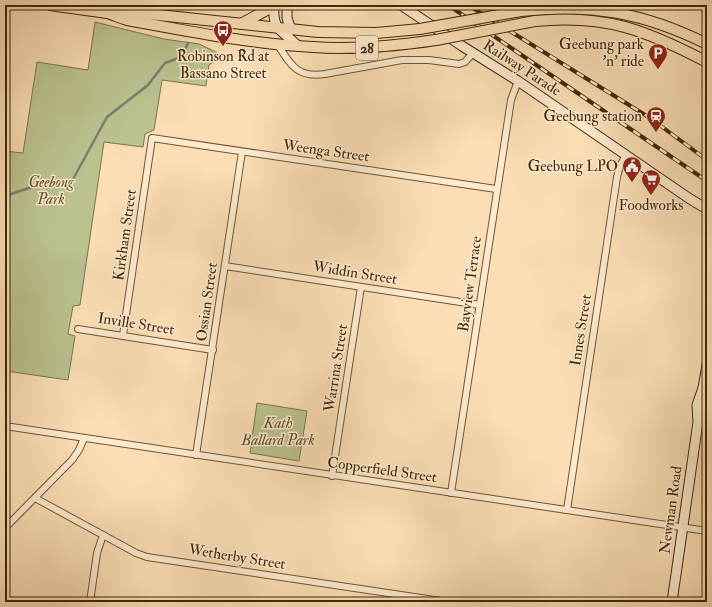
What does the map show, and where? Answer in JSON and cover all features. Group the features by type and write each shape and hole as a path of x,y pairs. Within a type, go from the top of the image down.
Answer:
{"main road":[{"name":"28","path":"50,5 109,14 123,19 173,28 278,44 361,48 411,44 536,20 579,19 608,22 660,38 707,62"},
{"path":"241,24 274,5 274,18 278,28 281,33 291,39 298,46"},
{"path":"287,5 287,18 291,30"},
{"name":"Railway Parade","path":"401,5 518,81 690,199 707,209"},
{"name":"28","path":"109,14 125,12 291,30 352,34 396,32 521,11 570,8 623,13 659,23 707,44"},
{"name":"Newman Road","path":"672,602 698,422 704,405 703,388 707,365"}],"street":[{"path":"278,44 294,68 303,73 313,75 395,60 429,60 459,64 465,62 473,53"},
{"name":"Bayview Terrace","path":"451,493 510,100 518,81"},
{"name":"Weenga Street","path":"152,138 496,189"},
{"name":"Kirkham Street","path":"123,335 152,138"},
{"name":"Ossian Street","path":"196,456 242,152"},
{"name":"Innes Street","path":"567,510 617,177 620,166 626,155"},
{"name":"Widdin Street","path":"225,266 480,305"},
{"name":"Warrina Street","path":"332,476 361,287"},
{"name":"Inville Street","path":"78,329 213,350"},
{"name":"Copperfield Street","path":"5,426 196,456 707,531"},
{"path":"5,528 72,460 79,450 84,438"},
{"name":"Wetherby Street","path":"35,498 136,553 147,557 448,602"},
{"path":"90,602 97,553 104,535"}],"green space":[{"name":"Geebong Park","path":"95,22 164,39 199,44 218,53 215,60 209,65 206,86 162,80 154,130 145,134 143,147 104,142 80,305 73,306 68,334 75,336 68,380 6,371 5,375 5,151 23,153 37,62 88,70"},
{"name":"Kath Ballard Park","path":"257,403 307,411 299,461 250,453"}],"waterway":[{"path":"5,196 29,188 41,186 60,186 72,181 107,117 148,85 165,63 179,58 183,54 188,43"}],"railway":[{"path":"448,5 707,181"},
{"path":"468,5 650,118 707,160"}],"place":[{"name":"Robinson Rd at Bassano Street","path":"223,47"},
{"name":"Geebung park 'n' ride","path":"658,70"},
{"name":"Geebung station","path":"656,133"},
{"name":"Geebung LPO","path":"632,183"},
{"name":"Foodworks","path":"651,196"}]}
